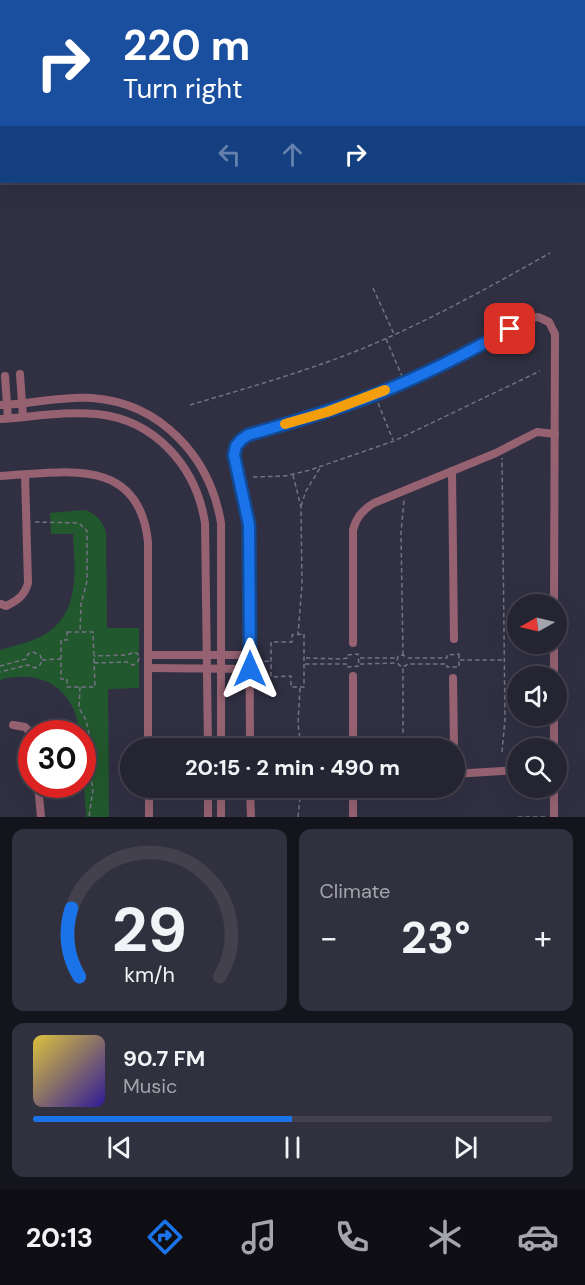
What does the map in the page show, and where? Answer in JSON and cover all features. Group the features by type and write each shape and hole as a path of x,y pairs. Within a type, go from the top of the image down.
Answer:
{"street":[{"path":"250,738 249,525 241,482 234,460 236,446 248,435 327,412 405,382 460,357 527,319 535,317 542,318 552,325 555,334 554,594"},
{"path":"20,374 23,417"},
{"path":"5,376 4,419 75,413 117,418 138,426 157,438 181,461 197,490 205,523 208,738"},
{"path":"4,405 82,398 122,404 141,411 162,423 189,448 202,467 213,489 221,523 221,738"},
{"path":"353,643 353,536 357,520 364,510 374,503 496,453 537,432 555,434"},
{"path":"452,471 454,639"},
{"path":"0,476 82,472 97,474 116,483 134,500 142,516 148,542 148,738"},
{"path":"1,604 6,606 12,604 21,596 28,578 25,475"},
{"path":"148,655 221,655 250,662"},
{"path":"148,669 221,669 250,662"},
{"path":"353,676 353,738"},
{"path":"453,678 454,738"},
{"path":"13,725 18,726"},
{"path":"465,773 507,771"},
{"path":"39,798 41,817"},
{"path":"149,798 149,817"},
{"path":"208,798 208,817"},
{"path":"221,798 221,817"},
{"path":"250,798 250,817"},
{"path":"353,798 353,817"},
{"path":"554,798 554,817"}],"path":[{"path":"190,405 308,369 386,339 476,295 550,253"},
{"path":"373,288 394,334"},
{"path":"386,339 405,382"},
{"path":"253,477 293,475 394,441 540,371"},
{"path":"375,394 394,441"},
{"path":"502,457 504,660 502,752"},
{"path":"301,507 306,491 321,467"},
{"path":"293,475 301,507 302,585 298,635"},
{"path":"403,655 401,539 404,499"},
{"path":"27,522 79,523 87,531 87,581 81,604 80,632"},
{"path":"67,632 93,632 93,656 94,687 67,687 67,679 61,679 61,659 62,640 67,640 67,632"},
{"path":"300,738 298,723 301,687 304,687 304,634 292,635 292,642 271,642 271,677 291,676 291,687 301,687"},
{"path":"0,666 26,658 33,652 38,653 42,660"},
{"path":"93,656 127,656 134,652 138,654 139,659 133,665 127,662 93,663"},
{"path":"304,658 342,659 347,658 347,655 358,654 359,664"},
{"path":"403,655 408,658 447,658 447,655 459,654 459,667 447,667 447,664 408,664 403,667"},
{"path":"358,658 403,655"},
{"path":"397,663 398,657"},
{"path":"42,660 61,659"},
{"path":"0,672 28,665 35,668 42,660"},
{"path":"459,660 504,660"},
{"path":"250,662 271,661"},
{"path":"304,664 348,664 348,667 359,664 397,663 403,667"},
{"path":"403,667 403,738"},
{"path":"80,687 79,708 86,720 90,738 88,765 93,789 89,817"},
{"path":"298,817 300,798"},
{"path":"518,817 554,817"}],"green space":[{"path":"85,510 92,513 103,524 106,532 107,628 139,628 139,688 108,689 109,817 86,817 85,798 96,798 96,720 76,720 71,704 64,694 43,680 15,677 0,680 0,650 40,637 53,628 63,618 73,592 73,534 51,534 50,513"}],"slow traffic":[{"path":"285,424 327,412 385,390"}],"route":[{"path":"250,669 249,525 241,482 234,460 236,446 248,435 327,412 405,382 460,357 510,329"}]}
